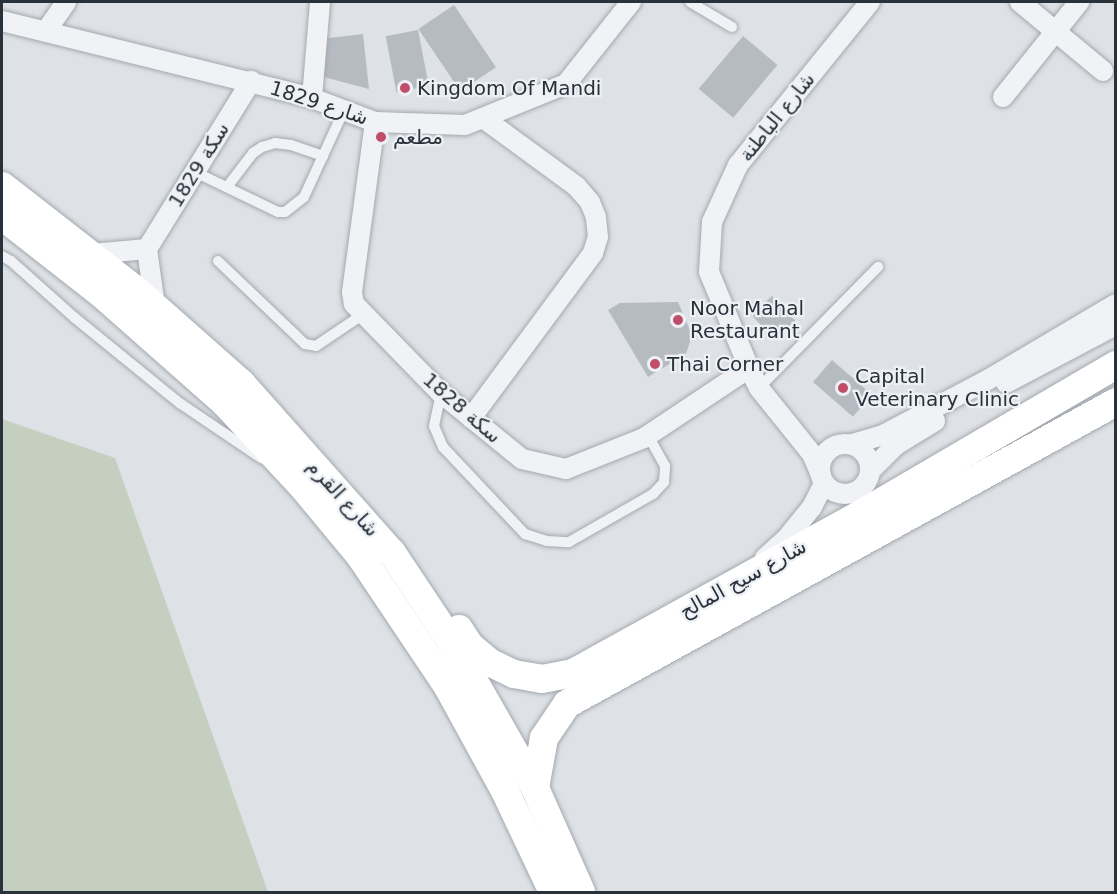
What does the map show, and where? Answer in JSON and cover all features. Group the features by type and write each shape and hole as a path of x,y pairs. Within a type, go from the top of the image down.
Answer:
{"main road":[{"name":"شارع القرم","path":"2,186 92,254 155,306 241,383 392,554 454,646 535,788 566,890"},
{"name":"شارع القرم","path":"2,216 104,296 225,403 304,488 361,557 448,687 505,791 566,890"},
{"name":"شارع سيح المالح","path":"392,554 424,578 470,646 489,662 513,674 542,678 573,673 866,511 1116,365"},
{"name":"شارع سيح المالح","path":"535,788 544,738 567,704 1116,402"}],"street":[{"path":"46,32 66,2"},
{"path":"312,98 320,2"},
{"name":"1829 شارع","path":"2,21 251,81 312,98 375,122 465,125 566,84 631,2"},
{"name":"شارع الباطنة","path":"823,479 800,436 759,388 749,368 709,272 712,222 738,165 870,2"},
{"path":"1020,2 1103,71"},
{"path":"1003,97 1079,2"},
{"name":"سكة 1829","path":"147,249 251,81"},
{"path":"471,418 593,253 598,237 596,217 590,202 576,186 483,118"},
{"name":"سكة 1828","path":"375,122 352,292 354,304 362,315 441,393 522,459 566,470 648,435 749,368"},
{"path":"92,254 147,249 155,306"},
{"path":"730,585 786,539 812,507 823,479 822,460 844,445 883,435 989,379 1116,304"},
{"path":"823,479 836,492 852,493 865,485 871,470 896,445 951,411 1116,325"},
{"path":"800,436 820,444 844,445 863,451 871,470"}],"lane":[{"path":"690,2 732,27"},
{"path":"195,172 278,212 285,212 304,197 344,110"},
{"path":"227,188 253,153 275,143 291,145 323,156"},
{"path":"2,256 181,404 304,488"},
{"path":"218,261 305,344 316,346 362,315"},
{"path":"759,388 878,267"},
{"path":"441,393 434,426 443,447 525,534 547,542 569,542 652,494 664,483 665,466 648,435"}],"green space":[{"path":"2,419 115,458 268,892 2,892"}],"building":[{"path":"454,5 496,67 460,91 418,29"},
{"path":"418,30 429,86 396,92 386,36"},
{"path":"363,34 369,89 324,77 321,39"},
{"path":"743,36 777,65 733,118 699,89"},
{"path":"772,296 795,321 775,340 752,315"},
{"path":"678,302 692,335 686,354 648,377 608,310 620,303"},
{"name":"Capital Veterinary Clinic","path":"832,360 872,395 853,417 813,382"}],"place":[{"name":"Kingdom Of Mandi","path":"405,88"},
{"name":"مطعم","path":"381,137"},
{"name":"Noor Mahal Restaurant","path":"678,320"},
{"name":"Thai Corner","path":"655,364"},
{"name":"Capital Veterinary Clinic","path":"843,388"}]}
